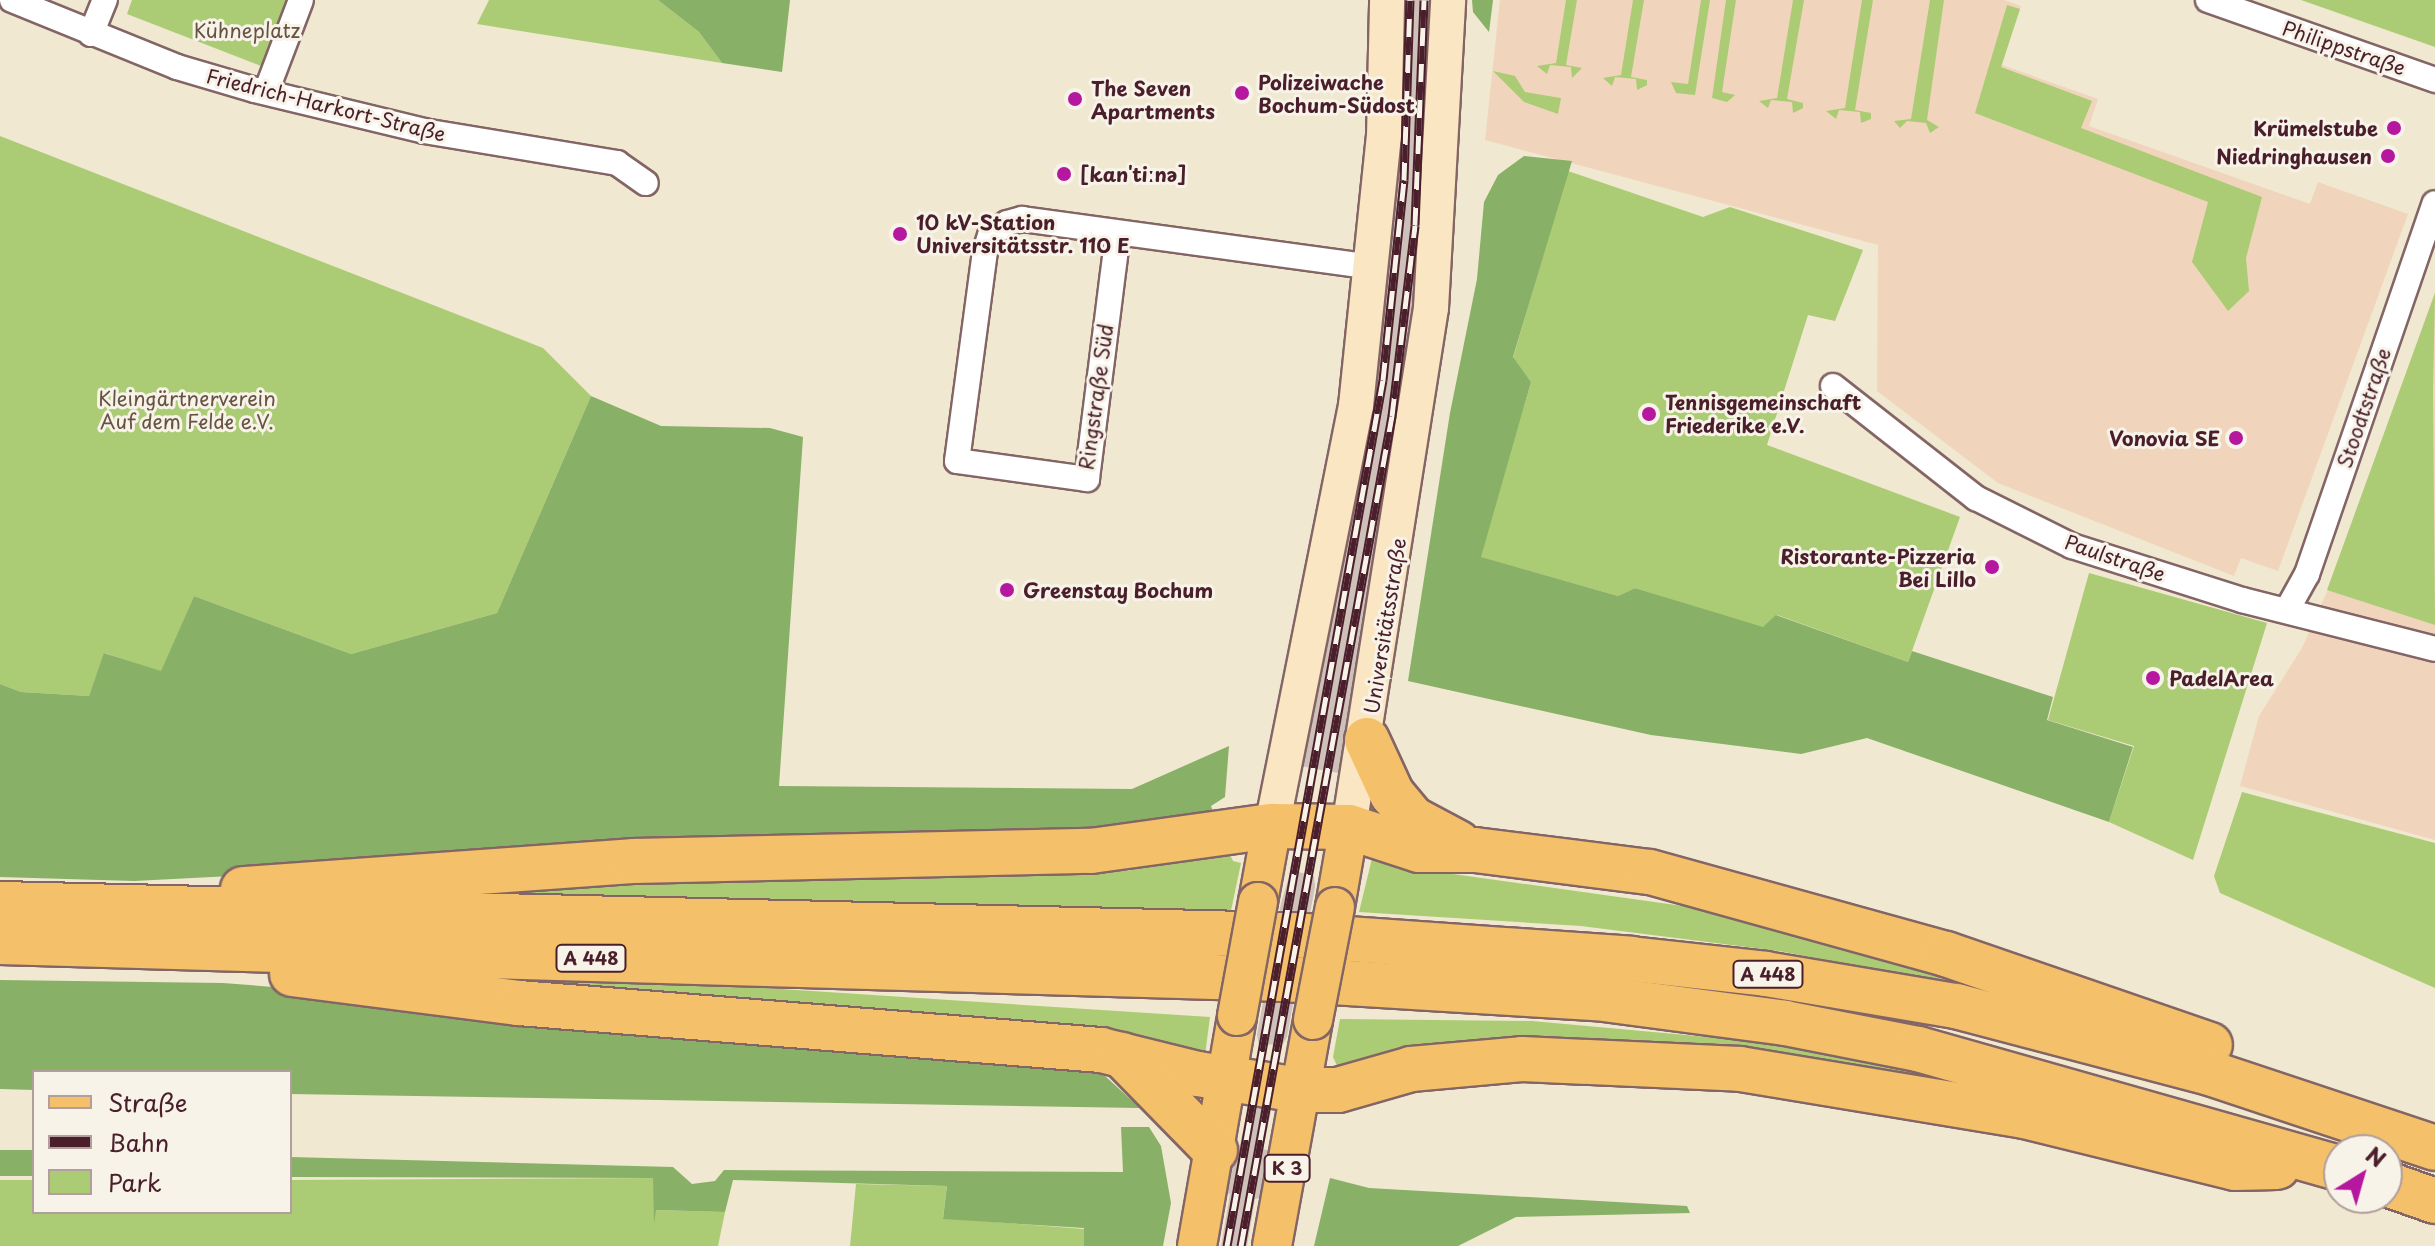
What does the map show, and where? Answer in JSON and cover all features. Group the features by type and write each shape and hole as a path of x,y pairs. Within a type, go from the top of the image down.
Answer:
{"highway":[{"path":"1367,740 1392,794 1413,819 1475,850"},
{"path":"174,909 257,885 475,876 634,861 1129,849 1272,826 1349,827 1419,850 1475,850 1650,872 1946,954 2435,1123"},
{"name":"A 448","path":"0,904 1291,935 1631,959 1766,974 1956,1006 2213,1074 2435,1148"},
{"name":"A 448","path":"0,942 1283,979 1596,998 1785,1023 1918,1049 2323,1163"},
{"path":"96,945 519,1003 1122,1055 1228,1079 1299,1090 1338,1090 1411,1069 1522,1059 1740,1069 2024,1116 2235,1168 2323,1167"},
{"path":"1122,1055 1215,1150"},
{"path":"2403,1190 2435,1201"}],"main road":[{"path":"1197,1246 1272,826 1356,406 1373,267 1386,104 1387,0"},
{"name":"Universitätsstraße","path":"1272,1246 1367,740 1431,308 1448,0"}],"street":[{"name":"Friedrich-Harkort-Straße","path":"12,0 91,34 266,92 424,131 617,163 646,183"},
{"path":"91,34 105,0"},
{"path":"266,92 301,0"},
{"name":"Philippstraße","path":"2208,0 2435,80"},
{"name":"Stoodtstraße","path":"2287,610 2307,574 2435,203"},
{"name":"Ringstraße Süd","path":"1022,219 1118,233 1087,479 957,461 985,251 1001,227 1022,219"},
{"path":"1118,233 1373,267"},
{"name":"Paulstraße","path":"1833,386 1976,498 2072,546 2287,610 2435,649"}],"shaded area":[{"path":"1402,0 1433,0 1420,269 1394,479 1338,773 1301,766 1351,522 1378,349 1393,199"},
{"path":"1500,0 2004,0 2021,6 2002,65 2098,99 2089,126 2310,204 2318,182 2408,214 2278,571 2241,558 2234,576 1998,483 1877,391 1878,245 1485,140"},
{"path":"2435,292 2435,840 2240,786 2259,716 2302,648 2337,569"},
{"path":"1291,870 1314,876 1315,887 1287,1037 1283,1044 1259,1045 1257,1035 1281,903"},
{"path":"1249,1102 1272,1106 1263,1149 1275,1152 1266,1197 1255,1199 1247,1246 1221,1246 1230,1194 1222,1191 1230,1143 1240,1145"}],"green space":[{"name":"Kühneplatz","path":"132,0 289,0 264,67 127,14"},
{"path":"489,0 658,0 699,32 722,63 477,24"},
{"path":"658,0 790,0 782,72 722,63 699,32"},
{"path":"1472,0 1493,0 1489,32 1473,12"},
{"path":"1566,0 1577,0 1566,65 1582,68 1572,78 1571,67 1550,65 1547,74 1537,66 1556,63"},
{"path":"1633,0 1644,0 1631,77 1647,80 1647,85 1637,90 1636,79 1615,77 1612,86 1603,78 1621,75"},
{"path":"1701,0 1710,0 1695,95 1676,93 1671,82 1688,84"},
{"path":"1726,0 1736,0 1722,92 1735,95 1727,102 1712,98"},
{"path":"1793,0 1804,0 1787,99 1803,103 1803,108 1793,113 1792,102 1771,100 1768,108 1759,101 1777,98"},
{"path":"1862,0 1873,0 1855,110 1871,113 1871,119 1861,123 1860,112 1839,110 1836,119 1826,111 1845,108"},
{"path":"1930,0 1944,0 1927,120 1939,127 1930,133 1926,123 1907,121 1900,128 1894,121 1911,119"},
{"path":"2301,0 2435,0 2435,47"},
{"path":"2007,5 2020,9 2001,67 2092,101 2081,128 2262,197 2246,258 2249,291 2228,311 2192,262 2208,202 1975,113"},
{"path":"1493,71 1515,76 1525,92 1561,98 1558,114 1524,102"},
{"name":"Kleingärtnerverein Auf dem Felde e.V.","path":"0,136 543,348 591,396 497,613 351,654 194,596 161,672 105,653 89,696 21,692 0,684"},
{"path":"1524,156 1572,161 1513,357 1531,382 1481,557 1618,596 1635,588 1763,627 1776,615 1908,662 1912,651 2053,697 2047,720 2133,747 2109,822 1867,738 1801,754 1651,735 1408,681 1450,413 1477,279 1484,202 1498,175"},
{"name":"Tennisgemeinschaft Friederike e.V.","path":"1568,171 1703,217 1730,207 1863,250 1835,321 1808,315 1767,445 1960,517 1908,662 1777,615 1763,628 1635,588 1618,596 1480,557 1531,382 1513,358"},
{"path":"2435,293 2433,389 2435,625 2327,590"},
{"path":"591,396 661,426 770,428 803,437 779,786 1132,789 1229,746 1225,797 1211,806 1215,817 1202,827 134,881 0,877 0,684 21,692 89,696 104,653 161,671 194,596 351,654 497,613"},
{"name":"PadelArea","path":"2089,573 2267,623 2193,860 2109,822 2134,746 2048,720"},
{"path":"2242,792 2435,843 2435,988 2220,893 2214,876"},
{"path":"1375,846 1446,873 1690,907 1863,947 1940,967 1941,982 1779,951 1581,926 1359,912"},
{"path":"1227,848 1233,861 1241,863 1228,925 343,900 726,876 1127,871"},
{"path":"369,967 503,971 1210,1017 1205,1055"},
{"path":"0,980 223,983 376,995 1078,1067 1105,1076 1140,1108 292,1094 292,1070 32,1070 32,1090 0,1089"},
{"path":"1340,1019 1532,1021 1730,1039 1857,1057 2009,1091 1338,1068 1333,1057"},
{"path":"1121,1127 1149,1127 1161,1146 1171,1203 1163,1246 1084,1246 1084,1228 943,1219 947,1186 733,1180 725,1212 656,1210 654,1224 653,1178 292,1177 292,1157 673,1167 692,1184 715,1181 724,1170 1123,1172"},
{"path":"0,1150 32,1150 32,1176 0,1176"},
{"path":"654,1178 655,1210 725,1212 718,1246 0,1246 0,1180 32,1180 32,1214 292,1214 292,1180"},
{"path":"1330,1178 1369,1188 1687,1206 1690,1213 1516,1217 1458,1246 1314,1246"},
{"path":"856,1184 947,1186 943,1218 1085,1229 1084,1246 850,1246"}],"railway":[{"path":"1227,1246 1383,380 1404,180 1410,0"},
{"path":"1241,1246 1392,416 1415,225 1424,0"}],"place":[{"name":"Polizeiwache Bochum-Südost","path":"1242,93"},
{"name":"The Seven Apartments","path":"1075,99"},
{"name":"Krümelstube","path":"2394,128"},
{"name":"Niedringhausen","path":"2388,156"},
{"name":"[kanˈtiːnə]","path":"1064,174"},
{"name":"10 kV-Station Universitätsstr. 110 E","path":"900,234"},
{"name":"Tennisgemeinschaft Friederike e.V.","path":"1649,414"},
{"name":"Vonovia SE","path":"2236,438"},
{"name":"Ristorante-Pizzeria Bei Lillo","path":"1992,567"},
{"name":"Greenstay Bochum","path":"1007,590"},
{"name":"PadelArea","path":"2153,678"}]}
